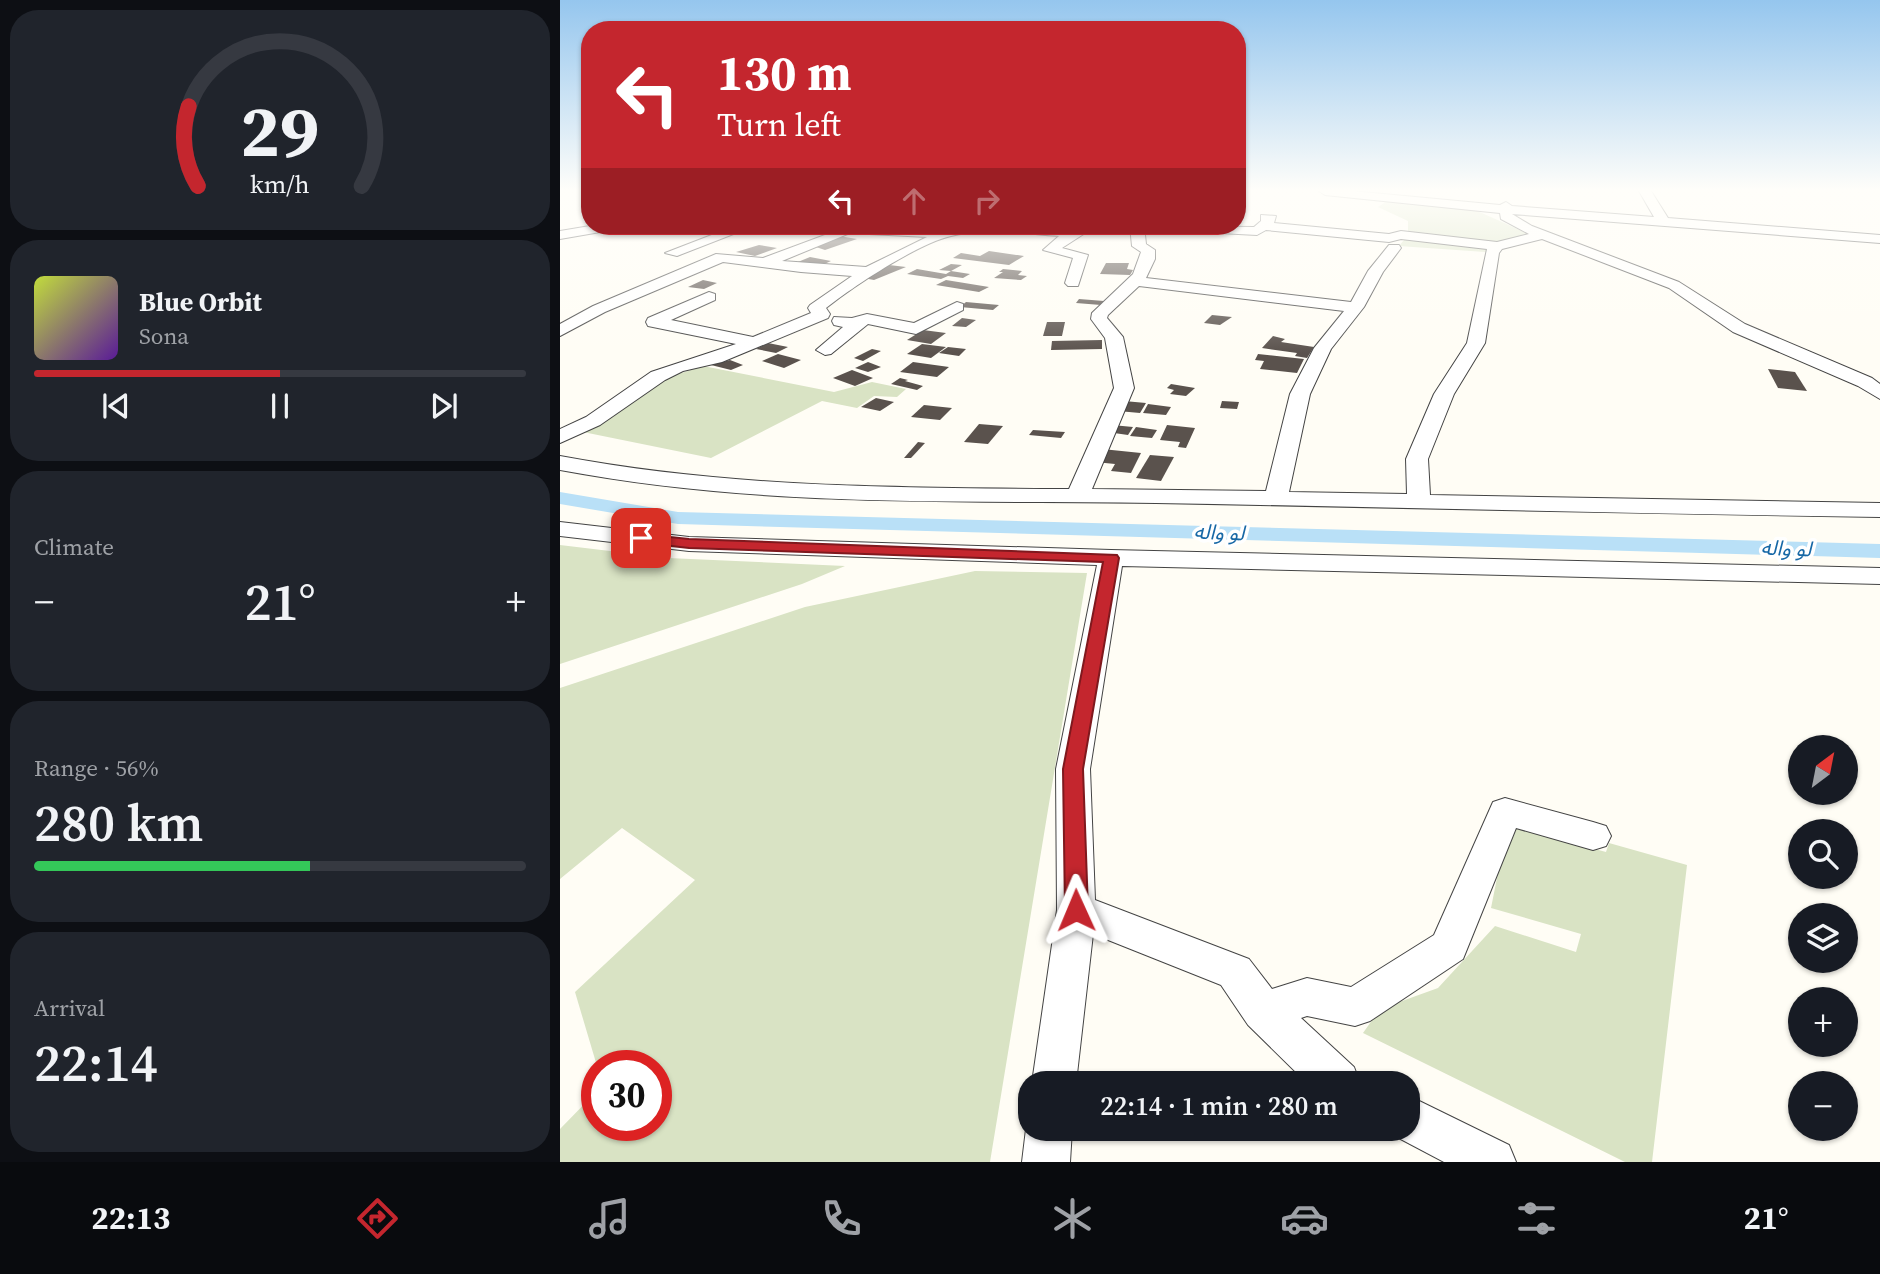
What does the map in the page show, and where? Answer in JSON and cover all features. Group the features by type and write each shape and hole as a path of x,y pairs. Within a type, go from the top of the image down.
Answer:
{"street":[{"path":"672,253 694,245"},
{"path":"763,263 810,245"},
{"path":"560,437 593,421 658,376 754,342 822,314 816,308 869,272 922,245"},
{"path":"1056,245 1050,250 1081,255 1073,283"},
{"path":"1079,495 1124,388 1115,337 1099,319 1100,313 1136,281 1149,258 1149,250 1139,245"},
{"path":"1276,498 1300,394 1323,348 1356,307 1392,245"},
{"path":"1490,245 1500,245"},
{"path":"1570,245 1674,285 1739,328 1865,382 1880,393"},
{"path":"1419,500 1417,459 1444,394 1476,343 1492,253 1497,246"},
{"path":"560,331 599,309 715,259 869,272"},
{"path":"1136,281 1356,307"},
{"path":"709,298 655,323 754,342"},
{"path":"816,317 854,323 867,319 916,329 957,307"},
{"path":"825,350 855,326 854,323"},
{"path":"560,463 619,477 749,492 1419,500 1880,510"},
{"path":"560,529 689,544 1111,558 1880,576"},
{"path":"1056,1071 1076,910 1073,769 1111,558"},
{"path":"1263,1011 1307,997 1355,1007 1449,947 1505,811 1593,836"},
{"path":"1076,910 1235,972 1263,1011 1326,1071"},
{"path":"1420,1125 1492,1162"},
{"path":"1046,1162 1048,1141"}],"green space":[{"path":"1400,245 1492,245 1485,252"},
{"path":"703,366 834,392 872,382 906,389 897,397 874,396 857,408 822,401 711,458 583,432 669,377"},
{"path":"560,545 668,558 845,566 802,584 560,664"},
{"path":"975,571 1087,573 990,1162 560,1162 560,1129 581,1107 581,1141 672,1141 672,1050 592,1050 575,992 695,880 622,828 560,879 560,688 805,607"},
{"path":"1517,828 1606,852 1609,843 1687,865 1652,1162 1625,1162 1363,1033 1380,1009 1438,988 1495,926 1576,952 1581,934 1491,908 1499,868"}],"building":[{"path":"758,245 777,248 755,256 736,252"},
{"path":"815,245 839,245 825,250 813,246"},
{"path":"989,251 1024,256 1009,265 953,258 961,253 980,256"},
{"path":"810,257 831,261 820,266 793,264"},
{"path":"1106,263 1129,263 1127,269 1133,270 1130,275 1100,274"},
{"path":"951,264 962,265 951,271 939,270"},
{"path":"889,265 906,267 874,280 863,278"},
{"path":"917,269 946,274 951,271 970,274 963,278 948,276 941,279 907,274"},
{"path":"1003,269 1022,271 1018,275 1027,276 1021,280 994,278 1003,272 999,272"},
{"path":"703,280 717,283 704,289 688,287"},
{"path":"946,280 989,287 979,292 936,285"},
{"path":"1079,299 1104,301 1101,305 1076,303"},
{"path":"966,302 999,305 993,310 960,307"},
{"path":"1212,315 1232,317 1220,325 1204,323"},
{"path":"962,318 976,320 966,327 952,326"},
{"path":"1047,322 1065,322 1062,336 1043,336"},
{"path":"923,330 946,333 931,344 907,340"},
{"path":"1273,336 1285,339 1281,342 1314,347 1307,358 1295,356 1297,353 1262,348"},
{"path":"1102,340 1102,349 1051,350 1052,341"},
{"path":"768,343 788,347 776,353 756,349"},
{"path":"922,344 946,347 931,358 907,354"},
{"path":"948,347 966,349 959,356 939,353"},
{"path":"872,349 881,351 863,361 854,358"},
{"path":"778,354 801,360 784,368 762,361"},
{"path":"1258,354 1304,359 1297,373 1260,369 1264,361 1255,360"},
{"path":"730,360 743,365 731,370 711,365"},
{"path":"868,362 881,367 868,372 855,368"},
{"path":"913,362 949,367 937,377 900,372"},
{"path":"1768,369 1795,372 1807,391 1778,388"},
{"path":"852,370 873,378 855,386 833,378"},
{"path":"900,378 923,386 917,390 891,384"},
{"path":"1171,384 1195,388 1186,396 1170,394 1174,390 1167,388"},
{"path":"876,398 894,402 880,411 861,407"},
{"path":"1124,401 1146,403 1140,413 1118,411"},
{"path":"1222,401 1239,402 1237,409 1220,408"},
{"path":"1148,404 1171,407 1166,415 1143,413"},
{"path":"924,405 952,408 940,420 911,417"},
{"path":"979,424 1003,426 988,444 964,442"},
{"path":"1112,425 1133,427 1128,435 1107,432"},
{"path":"1167,425 1195,428 1186,448 1178,447 1180,442 1160,440"},
{"path":"1136,427 1157,430 1152,438 1130,436"},
{"path":"1033,430 1065,432 1061,438 1029,435"},
{"path":"918,442 925,443 911,458 904,458"},
{"path":"1102,449 1141,453 1131,473 1111,471 1115,464 1095,462"},
{"path":"1150,455 1174,457 1161,481 1136,478"}],"waterway":[{"name":"لو واله","path":"560,498 678,518 1880,551"}],"route":[{"path":"641,538 689,544 1111,558 1073,769 1076,910"}]}
